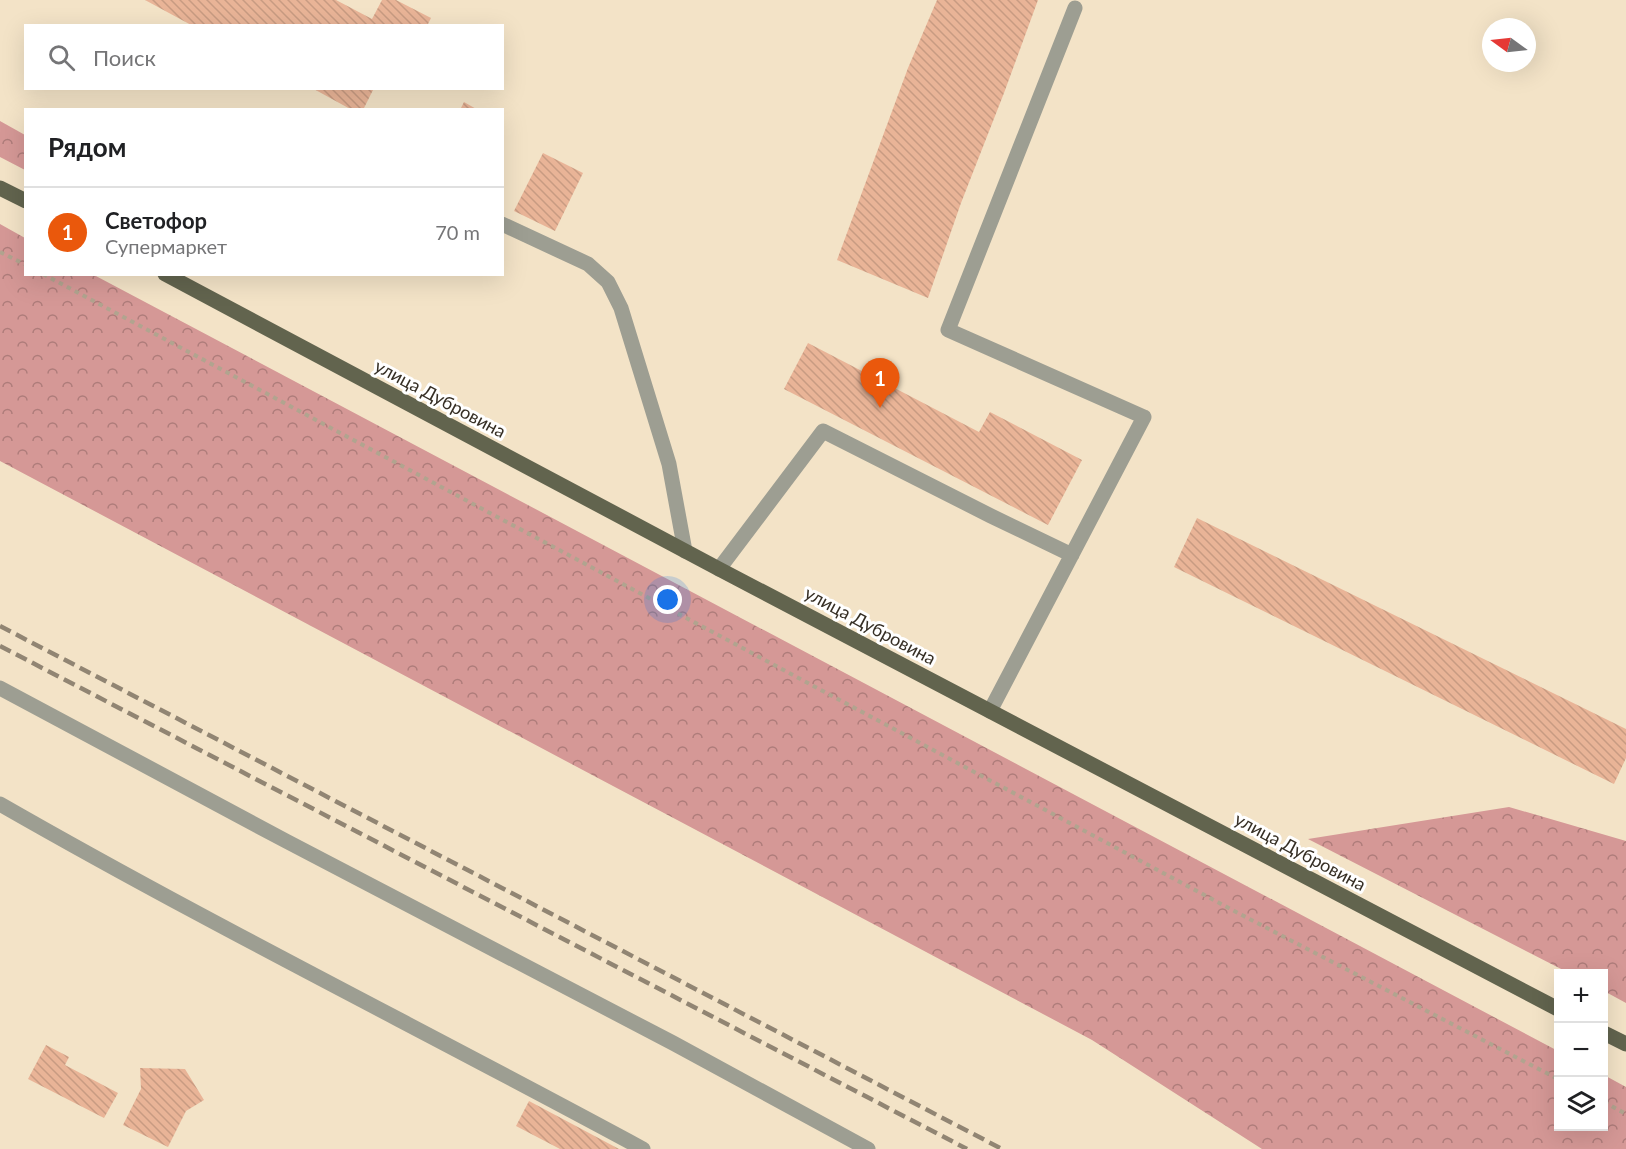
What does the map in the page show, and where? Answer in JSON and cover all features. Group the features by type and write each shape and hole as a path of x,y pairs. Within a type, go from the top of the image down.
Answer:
{"main road":[{"path":"0,188 24,200"},
{"name":"улица Дубровина","path":"169,276 719,569 1554,1007"},
{"path":"1608,1035 1626,1044"}],"street":[{"path":"990,711 1144,417 948,330 1075,8"},
{"path":"504,225 588,264 608,282 621,308 669,464 685,551"},
{"path":"719,569 823,431 1072,555"},
{"path":"0,688 674,1043 868,1149"},
{"path":"0,804 106,865 643,1149"}],"path":[{"path":"0,252 24,264"},
{"path":"47,276 1238,913 1554,1077"},
{"path":"1608,1104 1626,1114"}],"green space":[{"path":"0,121 24,134 24,169 0,157"},
{"path":"0,224 24,237 24,276 96,276 1554,1049 1554,1131 1608,1131 1608,1077 1626,1087 1626,1149 1262,1149 1092,1040 0,461"},
{"path":"1509,807 1626,841 1626,1003 1608,993 1608,969 1561,969 1308,839"}],"building":[{"path":"145,0 336,0 372,19 382,0 396,0 431,18 428,24 189,24"},
{"path":"937,0 1038,0 961,203 928,298 837,260 908,68"},
{"path":"316,90 373,90 364,108 348,108"},
{"path":"464,102 474,108 461,108"},
{"path":"543,153 583,173 555,231 514,211"},
{"path":"808,343 979,432 990,412 1082,460 1048,525 784,389"},
{"path":"1197,518 1626,729 1626,758 1614,784 1174,567"},
{"path":"46,1045 69,1057 65,1065 118,1093 104,1118 28,1079"},
{"path":"140,1068 185,1069 204,1100 186,1111 168,1147 123,1125 141,1089"},
{"path":"529,1101 619,1149 560,1149 516,1126"}],"railway":[{"path":"0,626 1002,1149"},
{"path":"0,646 967,1149"}],"place":[{"name":"Светофор","path":"880,408"}]}
